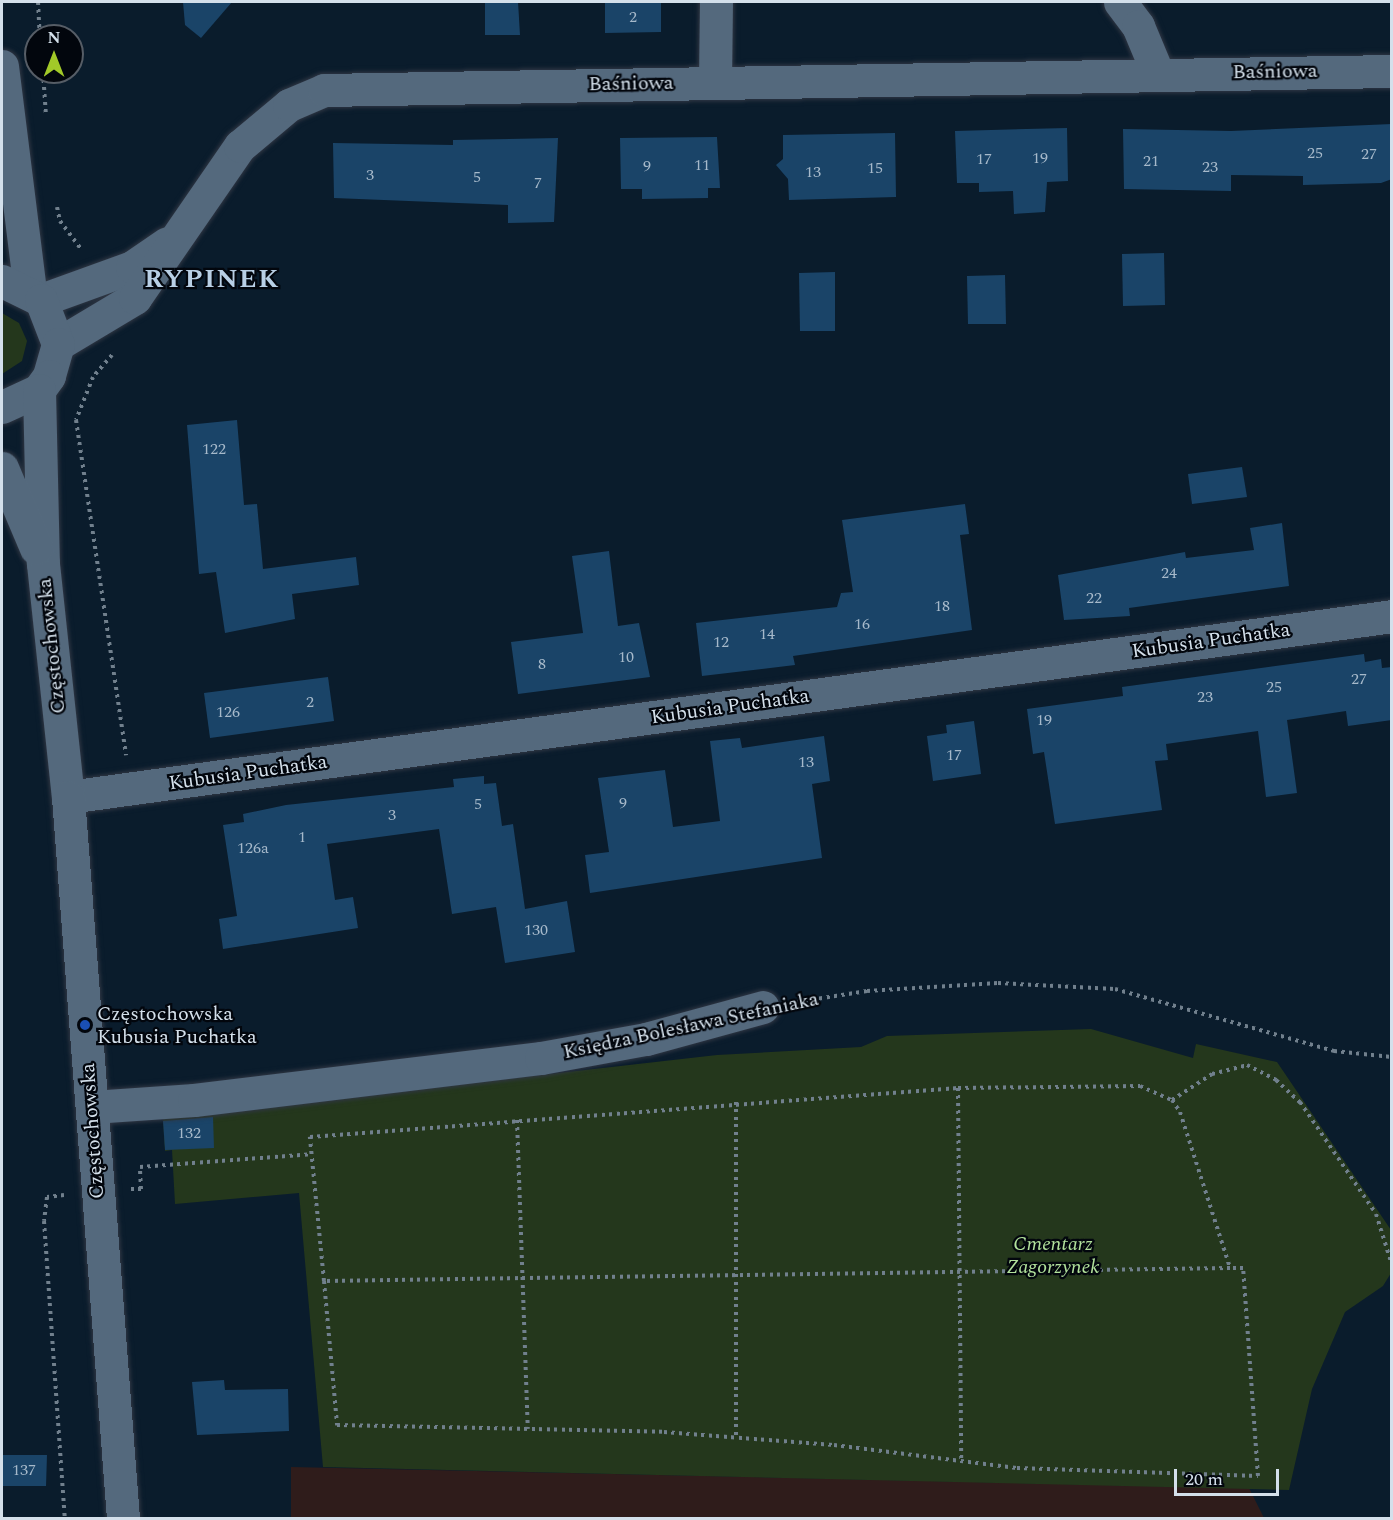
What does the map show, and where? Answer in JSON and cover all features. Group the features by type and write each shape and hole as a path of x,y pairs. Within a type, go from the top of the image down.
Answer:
{"street":[{"path":"715,82 716,2"},
{"path":"1120,2 1138,26 1158,74"},
{"name":"Baśniowa","path":"58,344 110,315 147,284 171,240 240,146 289,105 315,93 715,82 1392,70"},
{"path":"2,83 24,290 58,344 50,376 39,390 2,407"},
{"name":"Baśniowa","path":"24,290 101,280 171,240"},
{"name":"Częstochowska","path":"39,390 43,564 68,797 123,1518"},
{"name":"Częstochowska","path":"2,468 43,564"},
{"name":"Kubusia Puchatka","path":"68,797 1392,616"},
{"name":"Księdza Bolesława Stefaniaka","path":"92,1107 205,1099 541,1058 646,1039 763,1007"}],"path":[{"path":"38,2 39,24"},
{"path":"44,84 47,130"},
{"path":"55,199 60,221 82,251 90,251 101,280"},
{"path":"110,315 122,347 93,377 76,420 131,789"},
{"name":"Księdza Bolesława Stefaniaka","path":"763,1007 867,991 998,983 1115,989 1334,1051 1392,1057"},
{"path":"1172,1100 1212,1074 1247,1065 1276,1080 1300,1102 1376,1214 1392,1265"},
{"path":"324,1281 735,1272 1243,1268 1258,1476 1131,1474 961,1463 736,1437 337,1425 310,1137 736,1102 957,1088 1140,1086 1172,1100 1203,1173 1230,1268"},
{"path":"957,1088 961,1463"},
{"path":"736,1102 736,1437"},
{"path":"517,1120 528,1430"},
{"path":"65,1518 44,1221 46,1197 141,1188 140,1167 311,1154"}],"shaded area":[{"path":"291,1467 1249,1488 1264,1518 291,1518"}],"green space":[{"path":"2,313 19,323 27,341 22,361 2,374"},
{"name":"Cmentarz Zagorzynek","path":"1091,1029 1193,1058 1196,1044 1277,1062 1391,1230 1391,1273 1383,1286 1345,1312 1312,1389 1289,1490 323,1467 299,1193 175,1204 172,1150 165,1151 163,1118 717,1055 861,1047 887,1036"}],"building":[{"path":"183,2 232,2 201,38 185,25"},
{"path":"485,2 518,2 520,35 485,35"},
{"path":"605,2 661,2 661,32 605,33"},
{"path":"1392,124 1392,179 1381,183 1303,185 1303,176 1231,175 1231,191 1124,189 1123,129 1231,131"},
{"path":"1067,128 1068,181 1047,182 1045,212 1014,214 1013,191 979,192 979,183 957,183 955,131"},
{"path":"895,133 896,197 789,200 788,179 776,165 783,159 783,135"},
{"path":"717,137 720,188 708,188 708,198 642,199 642,189 621,189 620,138"},
{"path":"558,138 554,222 508,223 508,205 334,198 333,143 453,145 453,140"},
{"path":"1164,253 1165,305 1123,306 1122,254"},
{"path":"835,272 835,331 800,331 799,273"},
{"path":"1005,275 1006,324 968,324 967,276"},
{"path":"237,420 244,505 257,504 263,569 356,557 359,585 292,594 295,619 225,633 216,572 199,574 187,425"},
{"path":"1242,467 1247,497 1192,504 1188,474"},
{"path":"965,504 969,534 960,535 972,630 793,656 795,665 702,676 696,623 837,607 841,593 853,592 842,520"},
{"path":"1282,523 1289,586 1129,608 1130,616 1064,620 1058,575 1185,552 1186,558 1254,550 1250,528"},
{"path":"609,551 618,626 639,623 650,677 518,694 511,642 583,633 572,556"},
{"path":"1364,654 1365,662 1381,659 1382,668 1392,667 1392,720 1348,726 1346,711 1287,720 1297,793 1266,797 1258,731 1166,744 1168,760 1155,761 1162,810 1055,824 1044,752 1033,754 1027,709 1123,696 1122,687"},
{"path":"328,677 334,721 210,738 204,693"},
{"path":"974,721 981,774 933,781 927,736 947,733 946,725"},
{"path":"824,736 830,781 812,784 822,858 590,893 585,855 609,852 598,778 665,770 673,827 720,821 710,741 740,738 742,748"},
{"path":"484,776 484,784 496,783 502,826 513,824 525,909 567,901 575,952 505,963 496,907 452,914 439,829 327,844 335,900 353,897 358,928 223,949 219,919 237,916 223,825 244,822 243,814 286,805 454,787 453,779"},
{"path":"213,1117 214,1148 165,1150 163,1121"},
{"path":"224,1380 225,1390 288,1389 289,1431 197,1435 192,1382"},
{"path":"2,1455 47,1455 46,1486 2,1486"}],"place":[{"name":"Częstochowska Kubusia Puchatka","path":"85,1025"}],"district":[{"name":"RYPINEK","path":"212,280"}]}
